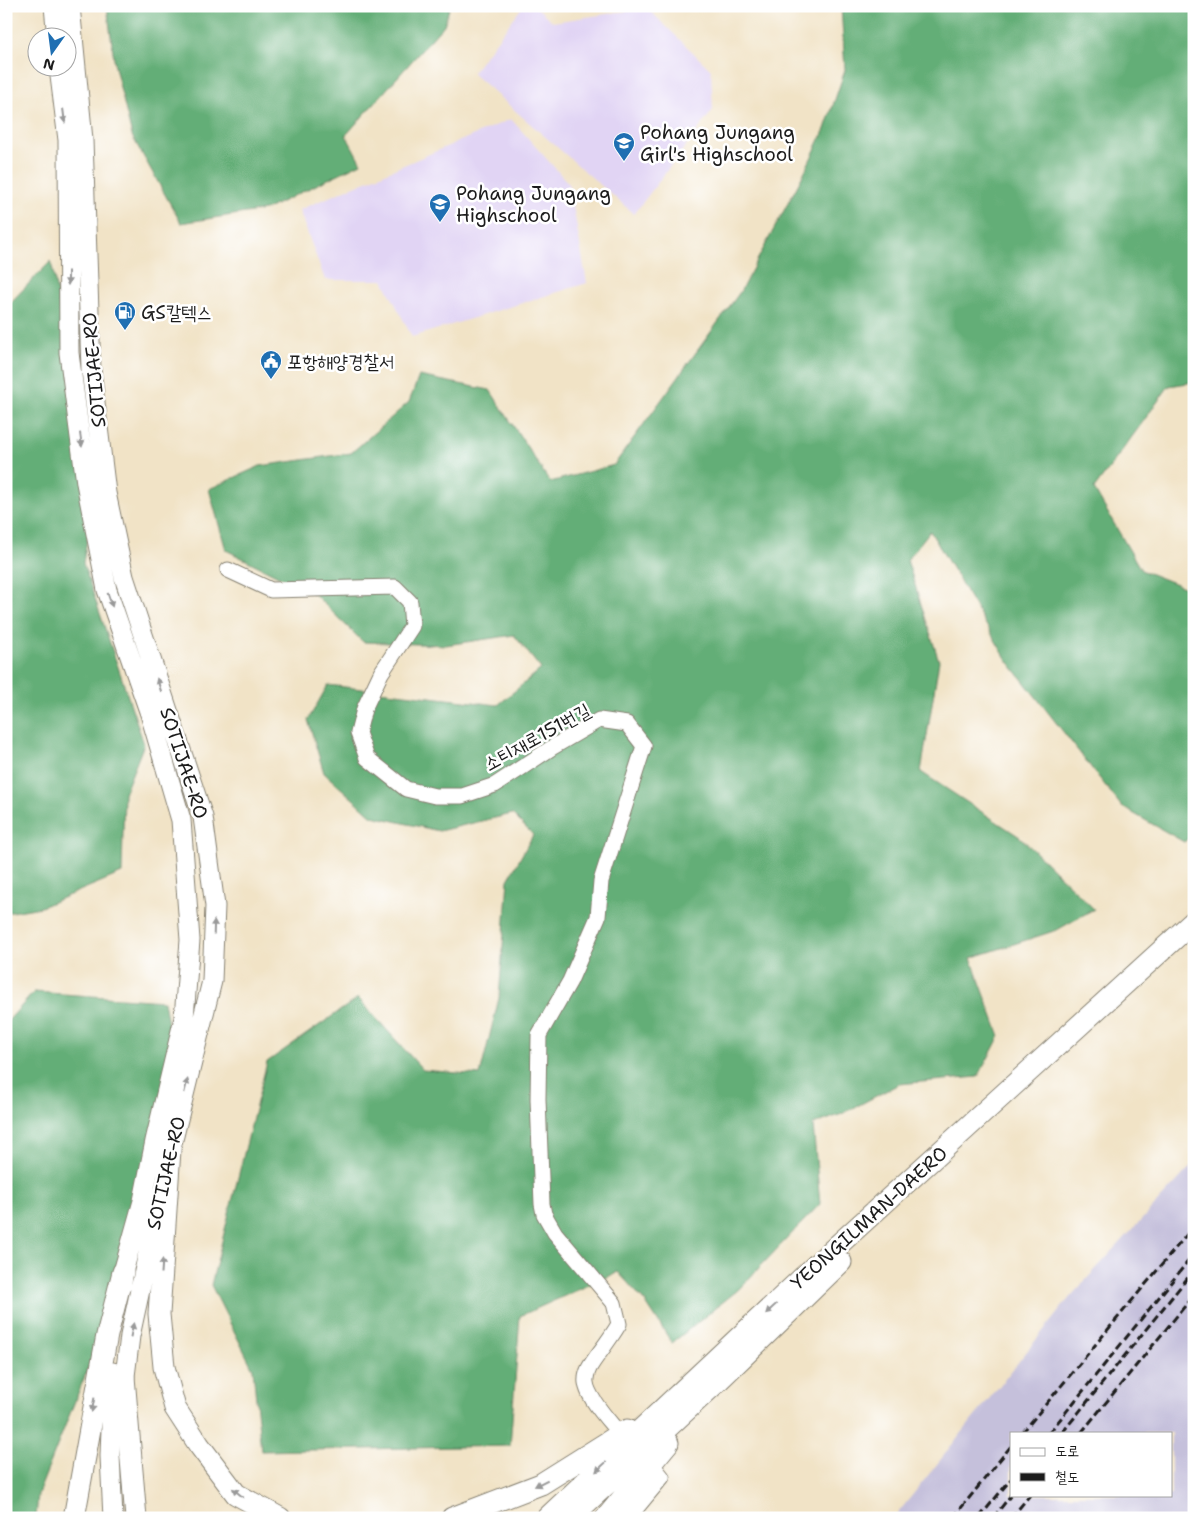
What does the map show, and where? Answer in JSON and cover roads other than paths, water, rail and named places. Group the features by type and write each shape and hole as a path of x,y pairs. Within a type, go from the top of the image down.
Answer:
{"highway":[{"name":"YEONGILMAN-DAERO","path":"547,1518 815,1266 1194,921"},
{"name":"YEONGILMAN-DAERO","path":"570,1518 719,1380 829,1273 1194,938"},
{"path":"170,1150 158,1314 164,1368 175,1408 199,1445 236,1494 280,1518"},
{"path":"74,1518 105,1344 123,1272"},
{"path":"124,1376 136,1518"},
{"path":"606,1518 719,1380"},
{"path":"452,1518 541,1484 672,1402"}],"main road":[{"path":"54,6 56,28"},
{"name":"SOTIJAE-RO","path":"70,6 83,140 91,369 106,494 124,577 203,817 215,906 212,981 170,1150 124,1376 120,1454 126,1518"},
{"name":"SOTIJAE-RO","path":"61,78 68,140 69,353 86,483 107,590 150,714 181,820 190,940 184,1018 143,1201 123,1272 111,1391 110,1456 113,1518"}],"street":[{"name":"소티재로151번길","path":"228,570 271,590 396,587 410,602 412,626 381,673 364,709 358,733 367,758 406,789 435,796 462,796 496,785 553,747 599,720 627,724 644,746 601,881 598,917 570,981 540,1035 538,1099 542,1204 544,1214 555,1233 614,1303 619,1324 606,1345 586,1369 585,1389 594,1404 613,1426"},
{"path":"628,1518 662,1477 654,1467"}],"railway":[{"path":"1023,1432 1194,1226"},
{"path":"1050,1432 1194,1254"},
{"path":"1063,1432 1194,1270"},
{"path":"1082,1432 1194,1295"},
{"path":"953,1518 1010,1447"},
{"path":"979,1518 1010,1480"},
{"path":"993,1518 1010,1496"},
{"path":"1011,1518 1029,1496"}],"place":[{"name":"Pohang Jungang Girl's Highschool","path":"624,162"},
{"name":"Pohang Jungang Highschool","path":"440,223"},
{"name":"GS칼텍스","path":"125,331"},
{"name":"포항해양경찰서","path":"271,380"}]}
